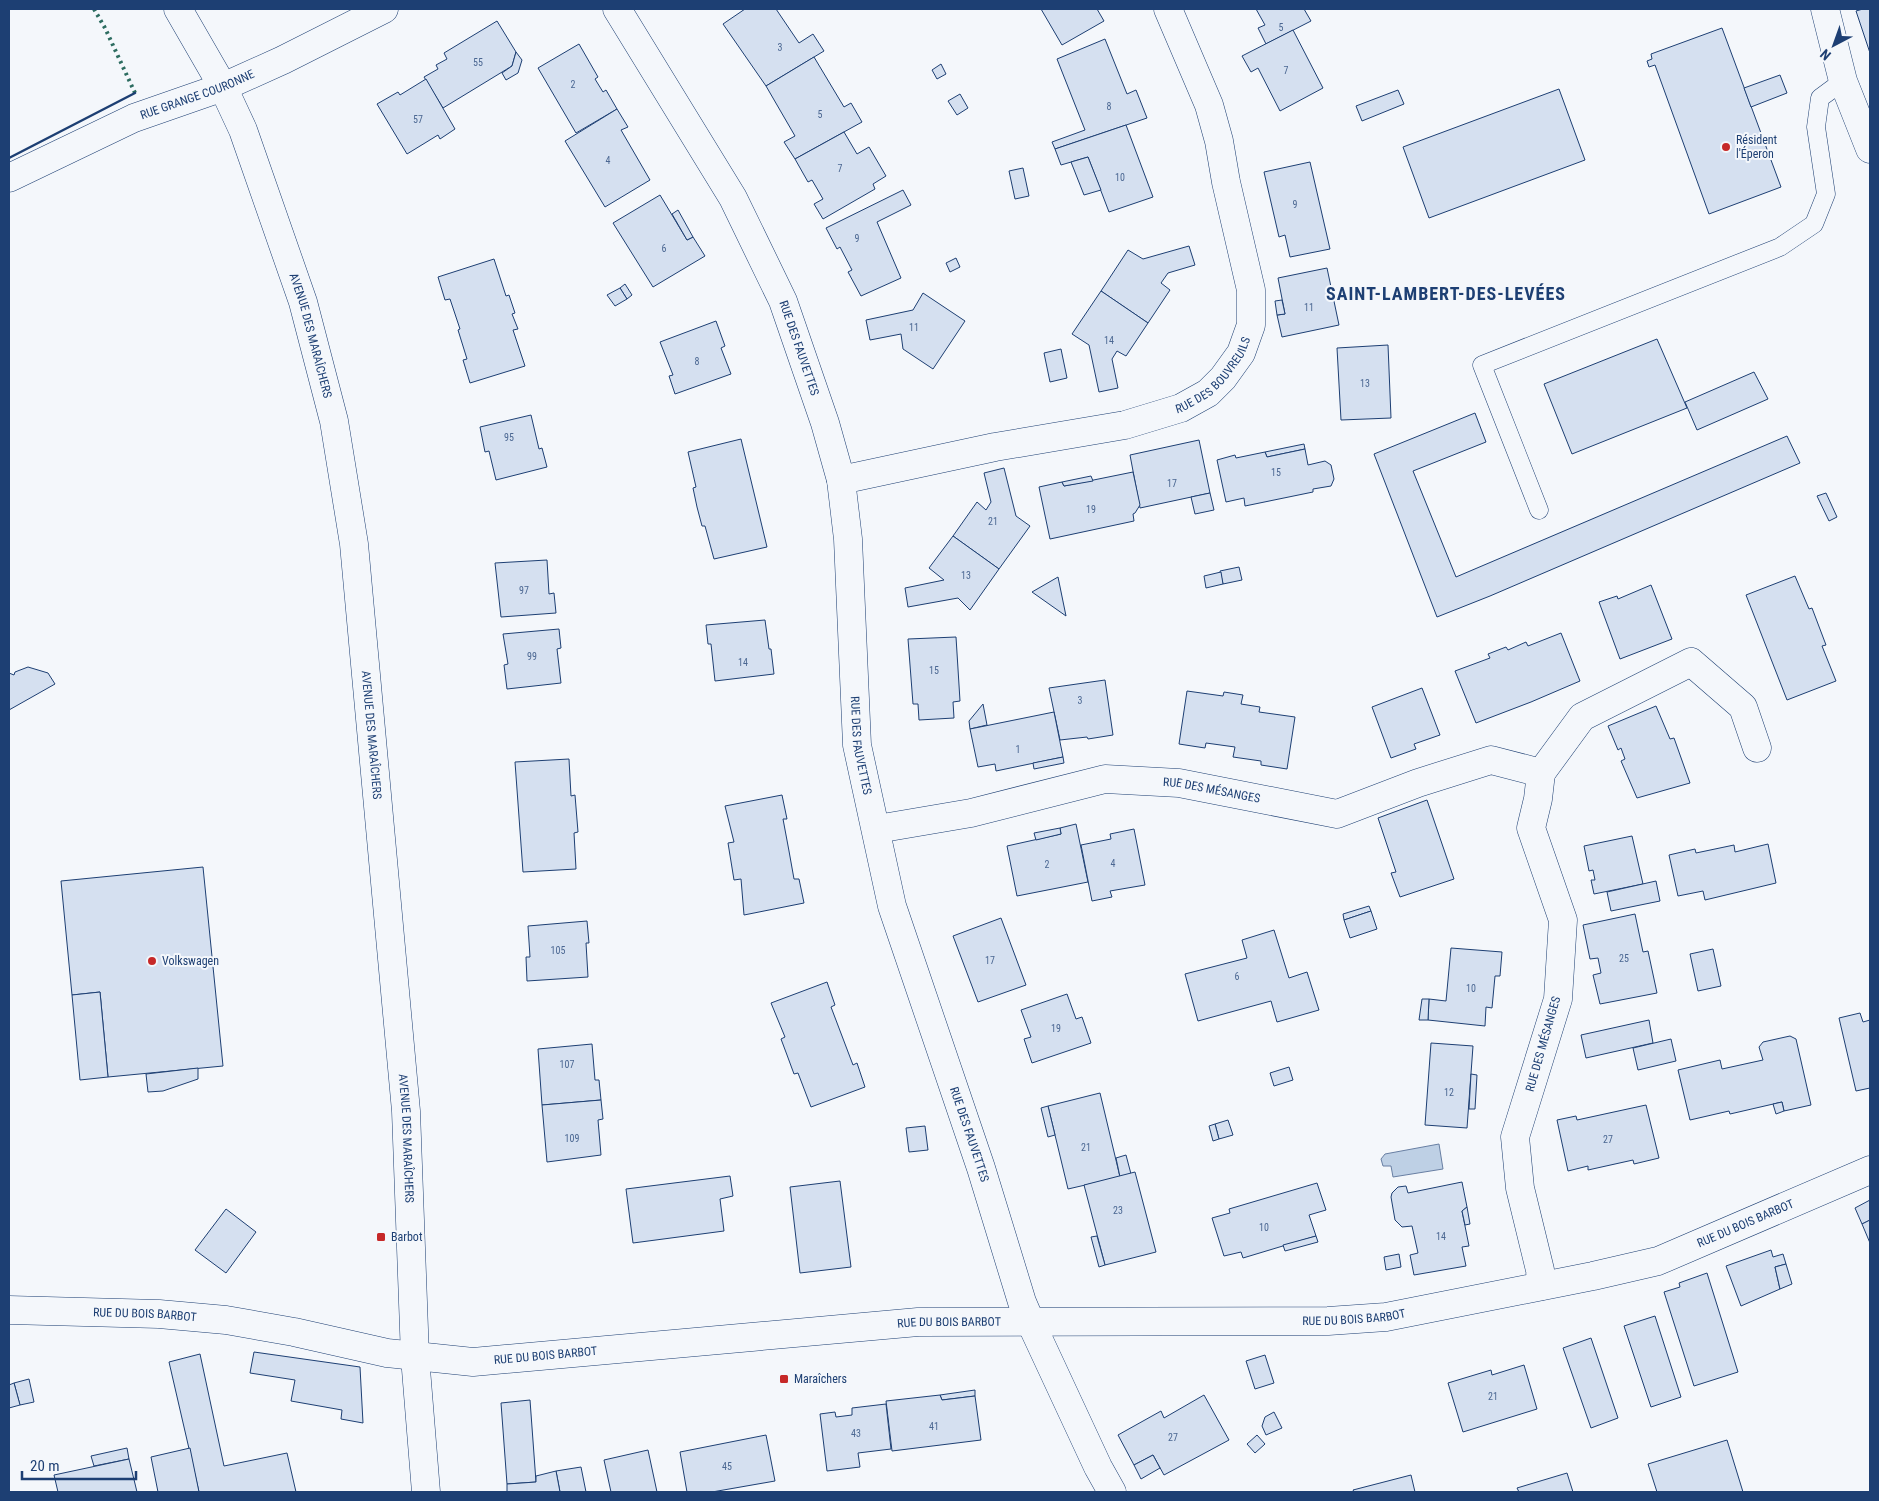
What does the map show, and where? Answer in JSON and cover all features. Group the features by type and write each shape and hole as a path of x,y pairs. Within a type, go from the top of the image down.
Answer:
{"street":[{"name":"AVENUE DES MARAÎCHERS","path":"178,9 223,87 243,130 303,302 334,420 354,544 406,1112 415,1357 426,1492"},
{"name":"RUE GRANGE COURONNE","path":"9,178 134,118 223,87 283,60 384,9"},
{"name":"RUE DES FAUVETTES","path":"617,9 733,198 783,301 825,423 841,480 848,539 858,745 892,906 949,1071 1031,1323 1098,1468 1112,1492"},
{"name":"RUE DES BOUVREUILS","path":"841,480 995,447 1124,425 1181,408 1208,393 1224,378 1241,352 1251,325 1251,290 1226,182 1219,142 1209,105 1168,9"},
{"path":"1825,9 1843,81 1870,149"},
{"name":"RUE DES MÉSANGES","path":"1541,1286 1540,1270 1520,1188 1515,1137 1558,999 1563,920 1531,828 1538,799 1541,773 1582,717 1691,662 1743,707 1757,748"},
{"name":"RUE DES MÉSANGES","path":"877,829 971,813 1105,779 1179,783 1337,814 1418,783 1492,760 1541,773"},
{"name":"RUE DU BOIS BARBOT","path":"9,1310 159,1314 226,1320 294,1332 387,1353 473,1362 918,1322 1328,1321 1376,1318 1658,1261 1870,1170"}],"lane":[{"path":"1539,510 1482,365 1780,247 1814,224 1826,194 1816,127 1820,98 1843,81"}],"water":[{"path":"1439,1144 1443,1169 1393,1177 1391,1166 1383,1166 1381,1159 1385,1154"}],"building":[{"path":"745,9 776,9 799,43 813,34 824,51 766,86 723,24"},
{"path":"1041,9 1097,9 1104,21 1062,45"},
{"path":"1256,9 1304,9 1311,21 1266,44 1258,28 1265,25"},
{"path":"1870,9 1870,53 1856,11"},
{"path":"497,21 516,52 512,66 443,108 424,77 438,69 436,65 447,59 444,53"},
{"name":"Résident l'Éperon","path":"1722,28 1781,187 1709,214 1655,65 1649,67 1647,61 1652,59 1651,54"},
{"path":"1293,30 1323,88 1280,111 1258,68 1251,72 1242,56"},
{"path":"1105,39 1127,94 1136,90 1147,118 1055,149 1052,142 1085,130 1057,59"},
{"path":"579,44 598,77 595,79 603,92 606,90 617,109 576,133 538,68"},
{"path":"516,52 522,60 518,73 506,80 502,73 512,66"},
{"path":"814,57 844,107 851,103 862,122 795,159 784,142 795,136 766,86"},
{"path":"941,64 946,74 937,79 932,70"},
{"path":"1780,75 1787,93 1751,107 1744,88"},
{"path":"426,79 455,129 440,139 438,135 407,154 377,104 398,92 400,95"},
{"path":"1559,89 1585,160 1429,218 1403,147"},
{"path":"1398,90 1404,104 1362,121 1356,106"},
{"path":"960,94 968,108 957,115 948,101"},
{"path":"617,109 628,127 621,130 650,180 605,207 565,141"},
{"path":"1126,125 1153,197 1109,212 1088,157 1061,165 1055,149"},
{"path":"844,132 857,154 869,147 886,176 873,184 875,189 823,219 814,204 823,199 812,180 808,182 795,159"},
{"path":"1088,157 1101,190 1084,195 1071,162"},
{"path":"1310,162 1330,249 1290,257 1285,235 1279,237 1264,172"},
{"path":"1023,168 1029,196 1015,199 1009,171"},
{"path":"903,190 911,205 877,222 901,278 861,296 848,272 852,270 840,247 837,249 826,228"},
{"path":"660,195 687,240 693,237 705,256 653,287 613,223"},
{"path":"678,210 693,237 687,240 672,214"},
{"path":"1189,246 1195,265 1168,273 1161,283 1170,290 1148,323 1101,291 1128,250 1143,259"},
{"path":"956,258 960,267 950,272 946,263"},
{"path":"494,259 506,296 509,295 515,313 512,314 518,329 513,330 525,366 470,383 463,360 467,359 458,330 460,329 450,299 445,300 438,277"},
{"path":"1327,268 1339,325 1282,337 1277,315 1285,314 1278,278"},
{"path":"625,284 632,295 627,299 620,288"},
{"path":"620,288 627,299 615,306 607,295"},
{"path":"1101,291 1148,323 1126,356 1117,351 1112,359 1118,388 1099,392 1089,345 1072,334"},
{"path":"923,293 965,321 933,369 903,349 901,334 870,340 866,320 913,310"},
{"path":"1282,300 1285,314 1277,315 1275,301"},
{"path":"716,321 725,346 721,348 731,374 675,394 669,376 673,375 660,342"},
{"path":"1657,339 1687,408 1572,454 1544,384"},
{"path":"1388,345 1391,418 1341,420 1337,348"},
{"path":"1061,349 1067,378 1050,382 1044,353"},
{"path":"1754,372 1768,399 1697,430 1685,402"},
{"path":"1475,413 1486,442 1413,471 1456,577 1787,436 1800,463 1437,617 1374,454"},
{"path":"531,415 539,449 542,448 547,467 496,480 489,451 485,452 480,427"},
{"path":"741,439 767,547 714,559 705,526 702,526 697,507 693,488 696,487 688,452"},
{"path":"1199,440 1210,493 1140,508 1130,455"},
{"path":"1304,444 1305,449 1267,457 1265,452"},
{"path":"1305,449 1308,465 1325,461 1331,465 1334,479 1331,486 1313,489 1313,492 1245,506 1244,498 1226,502 1217,460 1235,455 1236,458 1265,452 1267,457"},
{"path":"1004,468 1016,516 1030,526 999,569 953,536 977,502 986,510 991,502 984,473"},
{"path":"1133,472 1140,505 1133,514 1134,521 1050,539 1039,487 1062,482 1064,486"},
{"path":"1091,476 1093,481 1064,486 1062,482"},
{"path":"1210,493 1214,510 1195,514 1191,497"},
{"path":"1826,493 1837,517 1829,521 1817,496"},
{"path":"953,536 999,569 970,610 958,598 908,607 905,588 944,580 929,568"},
{"path":"547,560 549,594 554,593 556,613 501,617 495,563"},
{"path":"1239,567 1242,580 1223,584 1220,571"},
{"path":"1221,572 1223,584 1206,588 1204,576"},
{"path":"1795,576 1809,609 1812,608 1826,645 1822,646 1836,681 1787,700 1746,595"},
{"path":"1058,577 1066,616 1032,592"},
{"path":"1651,585 1672,639 1620,659 1599,602 1617,596 1618,599"},
{"path":"765,620 774,674 715,681 711,644 708,644 706,625"},
{"path":"559,629 561,648 557,649 561,683 507,689 504,665 508,664 503,634"},
{"path":"1561,633 1580,681 1476,723 1455,671 1490,658 1488,654 1506,647 1508,650 1526,642 1528,646"},
{"path":"956,637 960,701 953,702 954,718 919,720 918,704 913,704 908,639"},
{"path":"28,667 48,673 55,684 9,710 9,673 14,675 15,672"},
{"path":"1105,680 1113,735 1088,739 1087,737 1060,740 1049,688"},
{"path":"1422,688 1440,735 1414,744 1416,749 1391,758 1372,707"},
{"path":"1187,691 1223,696 1224,692 1243,695 1241,704 1260,707 1259,712 1295,717 1287,769 1261,765 1261,761 1233,757 1235,747 1206,743 1205,748 1179,744"},
{"path":"983,704 987,725 970,729 969,721"},
{"path":"1656,706 1670,739 1674,738 1690,783 1637,798 1621,761 1625,759 1621,748 1618,750 1608,726"},
{"path":"1054,712 1063,757 996,771 995,764 978,767 970,729"},
{"path":"1063,757 1064,763 1034,769 1033,763"},
{"path":"569,759 571,796 575,795 578,832 574,833 576,869 523,872 515,762"},
{"path":"782,795 787,819 783,819 794,879 799,879 804,903 744,915 741,879 734,880 728,843 734,842 725,806"},
{"path":"1427,800 1454,879 1400,897 1391,873 1396,872 1378,818"},
{"path":"1076,824 1088,882 1017,896 1007,846 1061,834 1060,828"},
{"path":"1060,828 1061,834 1036,840 1034,833"},
{"path":"1134,829 1145,885 1110,891 1112,897 1092,901 1081,845 1111,839 1110,834"},
{"path":"1632,836 1643,884 1594,894 1591,880 1595,880 1593,870 1589,871 1584,846"},
{"path":"1768,844 1776,883 1705,900 1703,891 1678,896 1669,855 1695,849 1696,853 1734,845 1735,852"},
{"path":"203,867 223,1066 108,1077 100,992 72,995 61,881"},
{"path":"1656,881 1660,901 1611,911 1607,892"},
{"path":"1369,906 1371,911 1344,920 1343,914"},
{"path":"1371,911 1377,929 1350,938 1344,920"},
{"path":"1635,914 1643,952 1648,951 1657,993 1600,1004 1593,975 1601,973 1598,958 1590,959 1583,925"},
{"path":"1001,918 1026,985 978,1002 953,936"},
{"path":"587,921 589,943 586,943 588,977 527,981 526,957 530,957 528,926"},
{"path":"1274,930 1289,978 1307,972 1319,1010 1277,1022 1271,1001 1198,1021 1185,974 1247,958 1242,940"},
{"path":"1451,948 1502,952 1500,976 1495,976 1492,1008 1486,1007 1485,1026 1428,1020 1429,999 1446,1001"},
{"path":"1713,949 1721,986 1698,991 1690,954"},
{"path":"827,982 835,1005 831,1007 853,1065 857,1063 865,1087 811,1107 798,1073 794,1074 781,1039 785,1037 771,1003"},
{"path":"100,992 108,1077 80,1080 72,995"},
{"path":"1067,994 1076,1019 1082,1017 1091,1043 1032,1063 1024,1039 1031,1037 1021,1010"},
{"path":"1422,999 1429,999 1428,1020 1419,1020"},
{"path":"1860,1013 1863,1022 1870,1020 1870,1088 1856,1091 1839,1018"},
{"path":"1649,1020 1653,1043 1586,1058 1581,1035"},
{"path":"1790,1036 1796,1039 1811,1105 1784,1111 1782,1102 1730,1114 1729,1111 1690,1120 1678,1070 1720,1060 1722,1069 1763,1060 1759,1047 1763,1042"},
{"path":"1671,1039 1676,1061 1638,1070 1633,1048"},
{"path":"1431,1043 1473,1046 1467,1128 1425,1125"},
{"path":"592,1044 595,1080 599,1080 601,1100 542,1105 538,1049"},
{"path":"1289,1067 1293,1080 1274,1086 1270,1073"},
{"path":"198,1068 198,1079 163,1091 148,1092 146,1074"},
{"path":"1471,1074 1477,1075 1475,1109 1469,1109"},
{"path":"1100,1093 1120,1177 1068,1189 1048,1106"},
{"path":"601,1100 603,1119 598,1120 601,1155 547,1162 542,1105"},
{"path":"1782,1102 1784,1111 1776,1114 1773,1104"},
{"path":"1646,1105 1659,1158 1634,1164 1633,1160 1588,1170 1588,1166 1568,1171 1557,1120 1576,1116 1577,1120"},
{"path":"1048,1106 1055,1135 1048,1137 1041,1108"},
{"path":"1228,1120 1233,1135 1219,1139 1215,1124"},
{"path":"1215,1124 1219,1139 1213,1141 1209,1126"},
{"path":"925,1126 928,1150 909,1152 906,1128"},
{"path":"1126,1155 1131,1174 1120,1177 1116,1158"},
{"path":"1135,1172 1156,1252 1105,1265 1084,1185"},
{"path":"730,1176 733,1196 720,1199 724,1231 633,1243 626,1189"},
{"path":"840,1181 851,1267 800,1273 790,1187"},
{"path":"1462,1182 1467,1207 1462,1211 1469,1246 1462,1247 1466,1266 1414,1275 1410,1255 1418,1253 1412,1226 1402,1227 1395,1220 1392,1193 1398,1187 1406,1186 1408,1193"},
{"path":"1317,1183 1326,1210 1309,1215 1316,1236 1243,1258 1241,1252 1224,1256 1212,1218 1230,1213 1229,1209"},
{"path":"1870,1200 1870,1220 1862,1224 1855,1208"},
{"path":"1467,1207 1470,1224 1465,1225 1462,1211"},
{"path":"226,1209 256,1232 226,1273 195,1250"},
{"path":"1870,1220 1870,1243 1862,1224"},
{"path":"1097,1236 1105,1265 1099,1267 1091,1237"},
{"path":"1316,1236 1318,1242 1285,1251 1283,1245"},
{"path":"1771,1250 1773,1257 1783,1254 1786,1264 1775,1267 1780,1289 1741,1306 1726,1266"},
{"path":"1399,1254 1401,1267 1386,1270 1384,1257"},
{"path":"1786,1264 1792,1284 1780,1289 1775,1267"},
{"path":"1707,1273 1738,1372 1694,1386 1664,1292 1680,1287 1679,1283"},
{"path":"1655,1316 1681,1397 1651,1407 1624,1326"},
{"path":"1591,1338 1618,1418 1591,1428 1563,1348"},
{"path":"254,1352 360,1367 363,1423 341,1419 342,1410 291,1401 295,1380 250,1373"},
{"path":"200,1354 224,1466 287,1453 296,1492 199,1492 169,1362"},
{"path":"1265,1355 1274,1383 1255,1389 1246,1361"},
{"path":"1524,1365 1537,1409 1463,1432 1448,1383 1491,1370 1492,1375"},
{"path":"29,1379 34,1402 20,1405 14,1383"},
{"path":"14,1383 20,1405 9,1408 9,1385"},
{"path":"975,1390 975,1396 942,1400 940,1395"},
{"path":"940,1395 942,1400 975,1396 981,1440 892,1451 886,1401"},
{"path":"1204,1395 1229,1440 1164,1475 1153,1455 1134,1465 1118,1435 1161,1411 1164,1418"},
{"path":"530,1400 536,1482 507,1484 501,1403"},
{"path":"886,1404 891,1449 858,1453 860,1467 827,1471 820,1414 835,1412 836,1417 852,1415 852,1408"},
{"path":"1274,1412 1282,1428 1266,1435 1262,1426 1265,1417"},
{"path":"766,1435 775,1481 712,1492 687,1492 680,1452"},
{"path":"1257,1435 1265,1444 1255,1453 1247,1444"},
{"path":"1727,1440 1743,1492 1657,1492 1648,1464"},
{"path":"127,1448 129,1459 94,1466 91,1456"},
{"path":"190,1448 199,1492 158,1492 151,1457"},
{"path":"648,1450 657,1492 611,1492 604,1460"},
{"path":"1153,1455 1160,1468 1141,1479 1134,1465"},
{"path":"129,1459 137,1492 58,1492 54,1475"},
{"path":"581,1467 586,1492 560,1492 556,1471"},
{"path":"556,1471 560,1492 507,1492 507,1484 536,1482 536,1476"},
{"path":"1567,1473 1573,1492 1519,1492 1517,1488"},
{"path":"1411,1475 1415,1492 1354,1492 1353,1490"}],"hedge":[{"path":"94,9 105,28 135,93"}],"wall":[{"path":"9,158 135,93"}],"place":[{"name":"Résident l'Éperon","path":"1726,147"},
{"name":"Volkswagen","path":"152,961"},
{"name":"Barbot","path":"381,1237"},
{"name":"Maraîchers","path":"784,1379"}],"district":[{"name":"SAINT-LAMBERT-DES-LEVÉES","path":"1446,294"}]}
